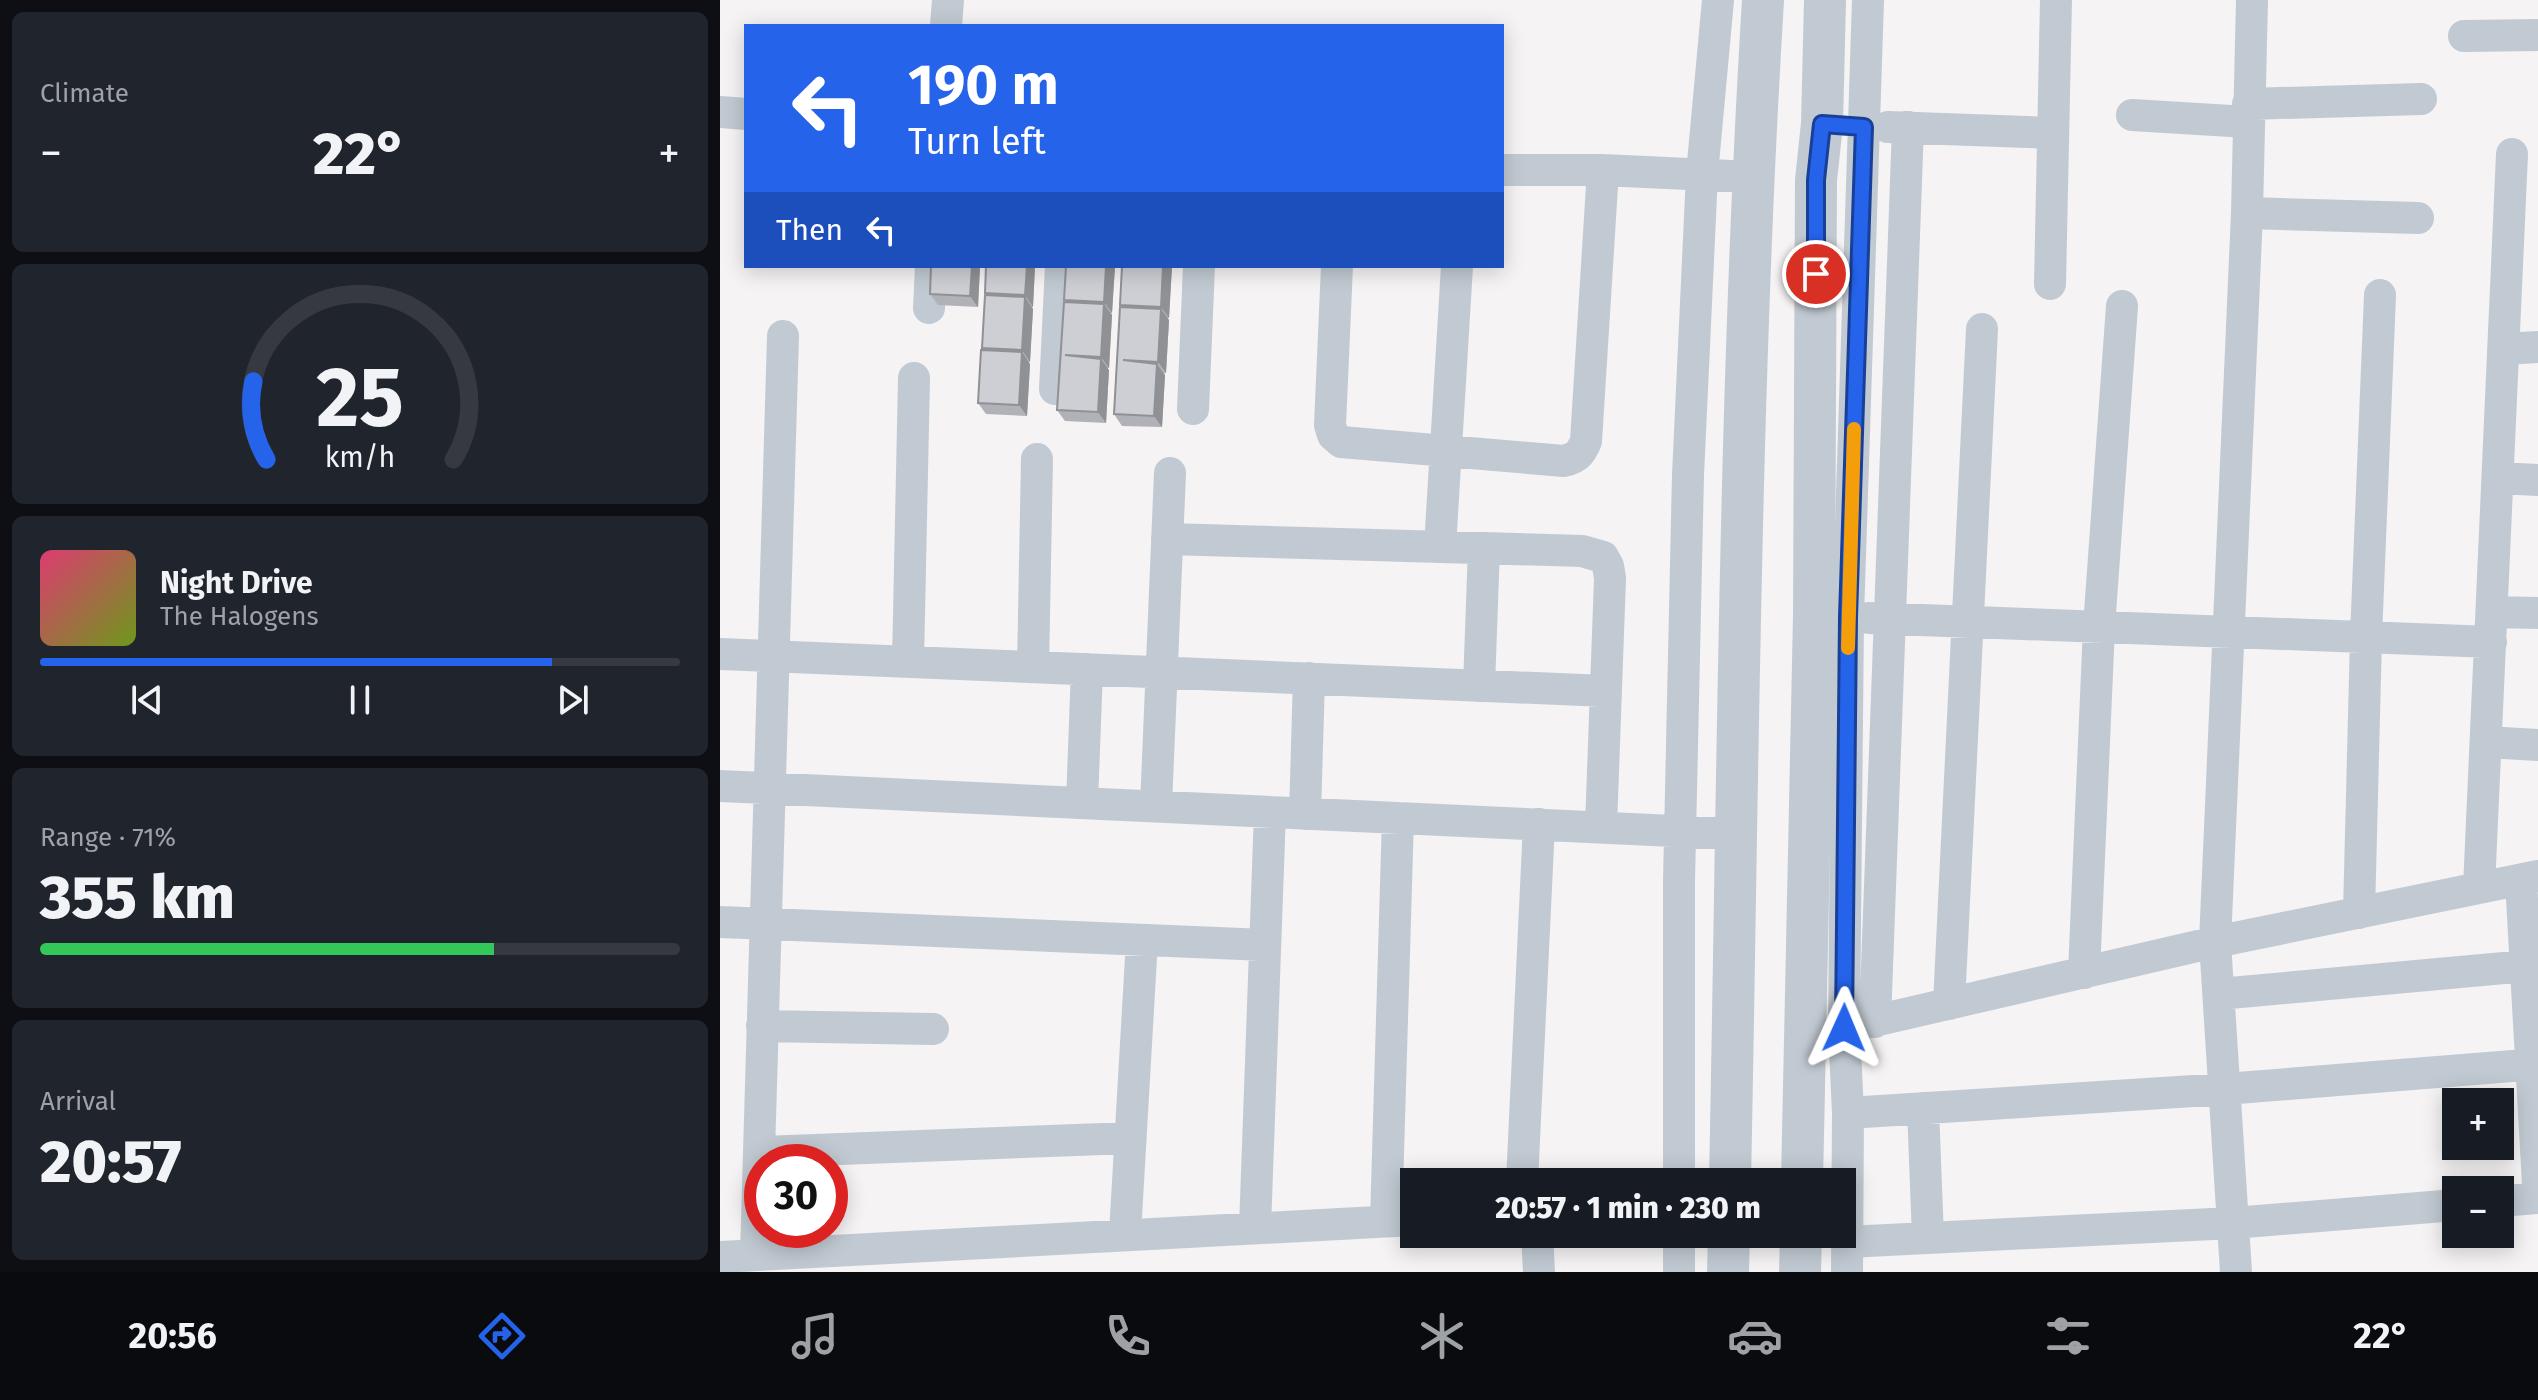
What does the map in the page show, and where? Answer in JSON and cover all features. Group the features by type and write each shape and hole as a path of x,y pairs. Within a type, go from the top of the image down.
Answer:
{"street":[{"path":"946,24 948,0"},
{"path":"1679,1168 1681,831 1688,475 1702,174 1718,0"},
{"path":"1730,1168 1744,420 1752,177 1763,0"},
{"path":"1825,0 1822,124 1816,180 1841,1029 1848,1113 1847,1257 1928,1238 2233,1223 2442,1206"},
{"path":"1831,617 1864,127 1868,0"},
{"path":"2050,284 2056,0"},
{"path":"2236,1272 2215,942 2247,213 2252,0"},
{"path":"2464,36 2538,35"},
{"path":"2132,115 2248,113 2421,99"},
{"path":"720,112 744,114"},
{"path":"1822,124 2053,133"},
{"path":"1806,1168 1841,1029 1888,619 1908,127"},
{"path":"2479,888 2512,154"},
{"path":"1504,170 1603,170 1752,177"},
{"path":"1337,268 1330,425 1333,435 1341,442 1564,461 1574,458 1586,441 1603,170"},
{"path":"2247,213 2418,218"},
{"path":"929,308 931,268"},
{"path":"1055,389 1061,268"},
{"path":"1193,409 1199,268"},
{"path":"1440,547 1457,268"},
{"path":"2359,913 2380,295"},
{"path":"2084,973 2099,627 2122,306"},
{"path":"1949,1004 1982,329"},
{"path":"759,1144 783,336"},
{"path":"2504,349 2538,347"},
{"path":"908,662 914,378"},
{"path":"1033,667 1037,459"},
{"path":"1156,806 1170,473"},
{"path":"2498,478 2538,480"},
{"path":"1167,539 1582,551 1603,557 1610,578 1601,827"},
{"path":"1479,686 1484,548"},
{"path":"1831,617 2366,637 2492,627 2538,613"},
{"path":"720,654 1606,691"},
{"path":"1082,803 1087,669"},
{"path":"1305,814 1309,678"},
{"path":"2486,742 2538,745"},
{"path":"720,786 1737,834"},
{"path":"1255,1228 1270,812"},
{"path":"720,1257 1400,1220 1398,818"},
{"path":"1523,1168 1539,824"},
{"path":"1841,1029 2215,942 2530,878 2526,966 2535,1064 2538,1184"},
{"path":"720,922 1265,945"},
{"path":"1125,1234 1142,940"},
{"path":"2219,994 2526,966"},
{"path":"762,1026 933,1029"},
{"path":"1848,1113 2225,1089 2535,1064"},
{"path":"1923,1108 1928,1238"},
{"path":"848,1149 1130,1138"},
{"path":"2514,1200 2538,1198"},
{"path":"756,1248 756,1255"},
{"path":"1538,1248 1539,1272"},
{"path":"1679,1248 1679,1272"},
{"path":"1728,1272 1729,1248"},
{"path":"1800,1272 1801,1248"}],"building":[{"path":"931,268 972,268 970,296 930,294"},
{"path":"986,268 1027,268 1025,295 985,293"},
{"path":"1066,268 1106,268 1104,302 1064,300"},
{"path":"1122,268 1163,268 1161,307 1120,305"},
{"path":"985,295 1025,297 1022,350 982,348"},
{"path":"1064,302 1104,304 1101,357 1065,355 1101,359 1098,412 1057,410"},
{"path":"1120,307 1161,309 1158,362 1123,360 1157,364 1154,416 1114,414"},
{"path":"981,350 1022,352 1019,405 978,403"}],"slow traffic":[{"path":"1848,648 1854,429"}],"route":[{"path":"1816,274 1816,180 1822,124 1864,127 1848,617 1844,1028"}]}
